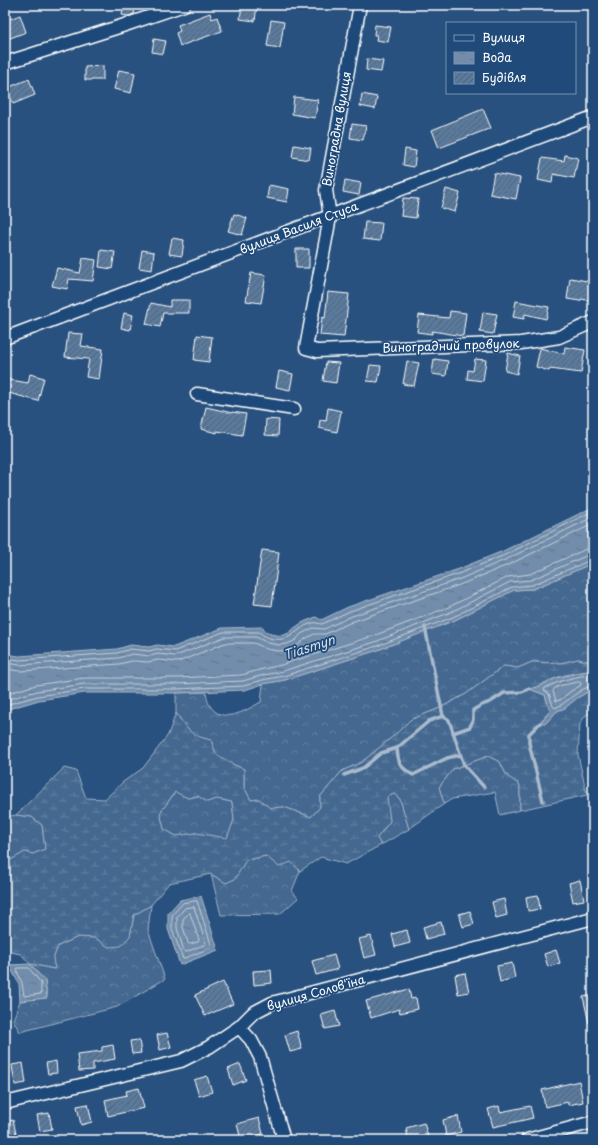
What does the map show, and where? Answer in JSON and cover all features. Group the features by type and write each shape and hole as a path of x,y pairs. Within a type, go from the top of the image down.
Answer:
{"street":[{"path":"5,62 184,5"},
{"name":"Виноградна вулиця","path":"306,348 330,217 326,190 360,5"},
{"name":"вулиця Василя Стуса","path":"5,338 593,117"},
{"name":"Виноградний провулок","path":"306,348 317,351 521,343 559,337 593,322"},
{"path":"197,394 294,410"},
{"name":"вулиця Солов'їна","path":"5,1103 181,1061 209,1047 239,1027 254,1013 272,1004 593,918"},
{"path":"239,1027 251,1040 260,1057 284,1140"},
{"path":"527,1140 593,1122"}],"green space":[{"path":"593,563 593,663 578,659 561,663 532,662 518,668 504,666 466,694 440,708 410,720 397,733 362,762 342,771 320,797 320,807 311,817 284,807 270,808 259,799 251,800 244,787 244,769 232,764 216,754 211,740 196,737 186,727 176,713 176,693 206,692 207,700 214,711 220,714 234,715 261,702 263,684 285,680 378,650 455,620 514,590 533,589"},
{"path":"578,659 593,663 593,671 565,675 530,689 545,695 550,711 540,722 546,723 557,711 565,708 577,698 593,690 593,713 587,714 580,723 578,755 587,795 520,810 520,785 507,776 500,762 488,756 453,769 439,787 444,804 409,829 400,799 394,794 387,797 390,821 377,838 381,845 346,864 321,857 300,871 291,862 279,867 266,856 246,860 235,879 226,883 211,874 169,883 151,905 134,915 130,936 121,946 109,947 95,938 78,937 58,946 53,959 55,969 30,964 21,954 5,951 5,863 25,852 33,854 45,849 42,825 32,817 16,815 64,768 76,771 86,798 105,799 123,782 143,768 168,735 176,713 190,731 198,736 211,740 216,754 232,764 244,769 244,787 251,800 259,799 270,808 284,807 311,817 320,807 320,797 342,771 362,762 397,733 410,720 440,708 466,694 504,666 518,668 532,662 561,663","holes":["175,792 188,798 198,796 207,802 217,799 232,802 234,820 227,838 196,833 176,836 164,829 160,813"]},
{"path":"488,756 500,762 507,776 520,785 520,810 500,815 495,792 452,799 444,804 439,787 453,769"},
{"path":"176,791 188,798 198,796 207,802 217,799 232,802 234,820 227,839 196,833 176,836 164,829 160,813"},
{"path":"394,794 400,799 409,829 381,845 377,838 390,821 386,797"},
{"path":"16,815 32,817 42,825 45,849 33,854 25,852 5,863 5,817"},
{"path":"266,856 291,862 300,871 292,891 298,898 280,914 221,915 211,874 226,883 235,878 246,860"},
{"path":"151,905 148,930 165,979 117,1007 20,1032 13,1020 20,1001 47,997 45,981 30,964 54,969 53,959 58,946 78,937 95,938 109,947 130,936 134,915"}],"water":[{"name":"Tiasmyn","path":"593,507 593,563 533,589 514,590 455,620 378,650 285,680 263,684 245,690 176,693 85,693 39,700 5,710 5,654 19,656 117,649 131,645 149,647 157,645 174,647 222,628 263,627 265,632 275,635 285,635 305,621 316,617 321,620 348,607 456,570 503,551"},
{"path":"593,671 593,690 577,698 565,708 557,711 546,723 540,723 550,711 545,695 529,689 538,687 556,678"},
{"path":"201,896 218,950 180,965 168,929 168,913 180,900"},
{"path":"30,964 45,981 47,998 20,1001 19,984 9,965"}],"building":[{"path":"124,5 136,5 134,14 128,16 122,15"},
{"path":"242,5 257,5 255,21 240,19"},
{"path":"210,13 212,19 217,17 222,31 180,46 176,33 180,31 178,25"},
{"path":"20,15 26,32 5,40 5,21"},
{"path":"271,20 284,22 280,48 267,46"},
{"path":"375,25 391,27 388,42 376,40 377,35 374,35"},
{"path":"154,39 166,41 163,54 152,52"},
{"path":"367,59 383,61 381,72 366,70"},
{"path":"103,66 103,80 85,80 85,67"},
{"path":"119,70 135,73 131,93 114,89"},
{"path":"29,79 35,95 13,104 7,88"},
{"path":"362,94 377,97 375,109 360,106"},
{"path":"294,97 318,100 315,118 292,114"},
{"path":"483,109 491,128 439,148 432,130"},
{"path":"352,124 366,126 363,140 350,138"},
{"path":"294,145 311,148 309,160 292,157"},
{"path":"405,149 416,151 414,167 403,165"},
{"path":"565,155 578,158 574,178 553,174 552,183 538,180 542,158 564,161"},
{"path":"494,173 520,178 516,199 490,194"},
{"path":"345,180 361,183 359,195 343,192"},
{"path":"269,185 289,189 287,202 267,198"},
{"path":"446,189 460,193 455,212 441,208"},
{"path":"403,198 418,199 416,218 401,216"},
{"path":"234,214 247,218 242,235 228,231"},
{"path":"365,222 382,223 380,241 363,239"},
{"path":"172,238 184,240 182,256 169,254"},
{"path":"296,249 309,249 309,268 296,268"},
{"path":"101,250 115,252 112,269 99,267"},
{"path":"142,250 154,252 152,270 139,268"},
{"path":"83,258 96,260 93,281 69,279 67,289 52,286 57,268 80,273"},
{"path":"251,273 266,275 261,303 246,301"},
{"path":"570,278 593,282 593,301 567,299"},
{"path":"328,292 349,294 344,337 320,335 322,317 325,318"},
{"path":"170,300 189,300 189,313 163,313 160,327 146,324 151,303 170,307"},
{"path":"516,301 549,307 546,319 525,314 524,319 513,317"},
{"path":"450,311 466,313 463,336 432,331 432,334 417,332 419,315 449,318"},
{"path":"483,312 497,314 493,334 480,332"},
{"path":"124,313 133,315 130,330 121,328"},
{"path":"68,333 83,334 81,346 103,349 99,379 86,377 89,359 65,357"},
{"path":"197,335 212,337 209,362 194,360"},
{"path":"565,347 585,350 581,373 550,369 549,371 536,367 540,348 564,354"},
{"path":"508,353 520,356 517,374 505,371"},
{"path":"434,359 448,361 446,376 432,374"},
{"path":"475,359 486,360 483,381 467,379 468,370 473,371"},
{"path":"407,361 419,363 414,386 403,384"},
{"path":"326,362 339,363 336,383 323,381"},
{"path":"370,365 381,366 378,382 367,381"},
{"path":"279,371 293,374 290,390 276,387"},
{"path":"30,374 44,378 38,401 5,392 5,379 28,383"},
{"path":"206,407 232,413 246,414 242,435 217,431 217,433 201,429"},
{"path":"328,408 341,411 337,432 319,428 320,420 326,421"},
{"path":"266,419 279,420 278,436 265,435"},
{"path":"262,550 279,552 272,606 254,604"},
{"path":"580,880 584,900 573,902 569,883"},
{"path":"538,895 540,909 528,911 526,897"},
{"path":"504,899 507,915 496,918 492,902"},
{"path":"470,911 474,924 463,927 459,914"},
{"path":"441,922 444,934 426,939 423,927"},
{"path":"407,930 410,943 395,947 392,934"},
{"path":"371,936 376,955 364,958 359,939"},
{"path":"556,950 560,963 548,967 544,954"},
{"path":"334,955 338,969 316,975 312,961"},
{"path":"512,963 515,978 500,982 497,966"},
{"path":"271,970 272,983 254,985 253,971"},
{"path":"465,973 469,992 458,994 455,975"},
{"path":"223,982 233,1004 205,1016 195,995"},
{"path":"409,989 411,999 416,998 418,1009 400,1013 399,1009 371,1018 366,1001"},
{"path":"593,995 593,1023 589,1023 583,997"},
{"path":"335,1011 339,1026 325,1029 321,1015"},
{"path":"297,1031 302,1049 290,1052 285,1035"},
{"path":"167,1033 171,1047 160,1050 157,1035"},
{"path":"139,1040 141,1053 132,1054 130,1041"},
{"path":"113,1045 115,1059 93,1063 93,1070 79,1071 77,1054 102,1051 102,1047"},
{"path":"56,1061 57,1073 48,1074 46,1063"},
{"path":"23,1063 26,1083 15,1085 12,1065"},
{"path":"240,1064 246,1080 233,1085 228,1069"},
{"path":"207,1076 212,1092 199,1096 194,1080"},
{"path":"579,1081 583,1102 568,1105 568,1102 545,1107 542,1090"},
{"path":"139,1088 144,1108 108,1116 105,1100 127,1095 126,1091"},
{"path":"88,1104 92,1122 81,1125 77,1106"},
{"path":"499,1106 500,1112 530,1106 533,1118 493,1127 488,1109"},
{"path":"49,1113 52,1129 40,1131 37,1115"},
{"path":"458,1116 461,1132 446,1136 443,1120"},
{"path":"259,1118 263,1134 241,1140 237,1124"},
{"path":"13,1120 17,1138 5,1140 5,1122"},
{"path":"424,1123 429,1140 414,1140 413,1137 408,1138 406,1128"}],"waterway":[{"path":"425,627 443,716 449,720 464,765 484,787"},
{"path":"453,733 470,727 473,720 473,710 492,701 504,693 522,692 529,689"},
{"path":"443,716 429,721 397,748 400,764 405,770 413,775 447,758 460,755"},
{"path":"540,723 529,734 529,743 543,801"},
{"path":"344,775 363,768 381,753 397,748"}]}
